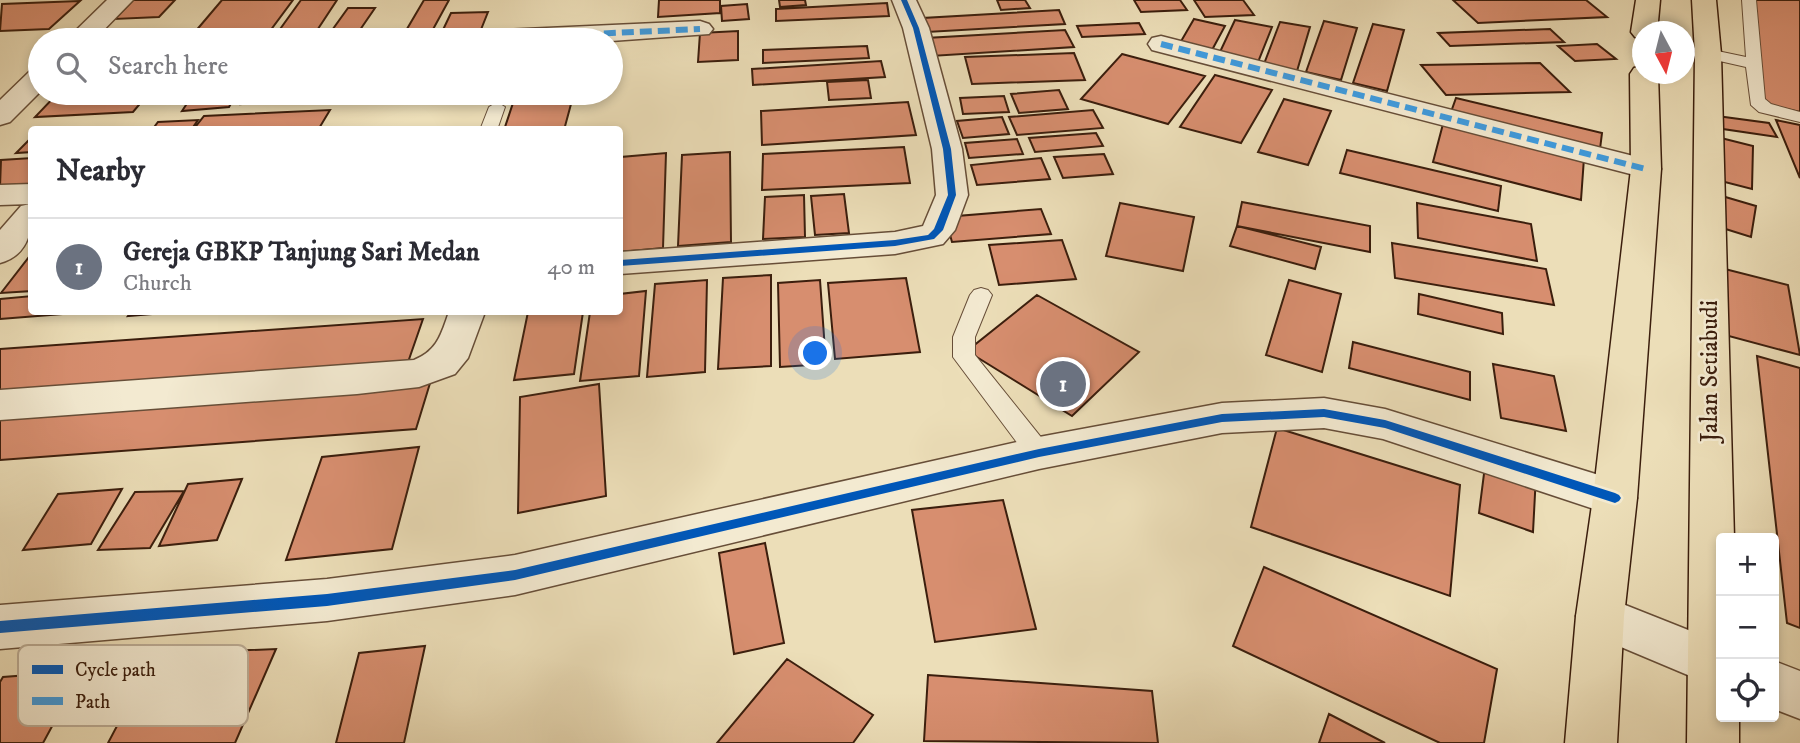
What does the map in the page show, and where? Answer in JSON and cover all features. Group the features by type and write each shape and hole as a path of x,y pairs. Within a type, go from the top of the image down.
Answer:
{"main road":[{"path":"1645,21 1648,0"},
{"name":"Jalan Setiabudi","path":"1704,0 1696,51 1717,659"},
{"path":"1591,743 1600,616 1615,498 1646,169 1644,84"},
{"name":"Jalan Setiabudi","path":"1713,743 1716,684"}],"street":[{"path":"92,28 121,0"},
{"path":"623,263 895,243 931,237 938,230 952,195 947,149 916,28 904,0"},
{"path":"623,33 700,29"},
{"path":"1161,44 1646,169"},
{"path":"0,116 28,89"},
{"path":"0,195 28,194"},
{"path":"0,252 28,218"},
{"path":"0,405 343,381 419,373 441,364 455,349 466,315"},
{"path":"0,627 327,600 515,575 1039,453 1222,418 1324,413 1385,424 1615,498"},
{"path":"1600,616 1716,664"},
{"path":"1779,687 1800,695"}],"lane":[{"path":"1749,0 1757,101 1760,105 1800,117"},
{"path":"1696,51 1754,64"},
{"path":"490,126 497,107"},
{"path":"981,295 964,337 964,357 1039,453"}],"building":[{"path":"133,0 175,0 159,17 115,19"},
{"path":"222,0 293,0 272,28 198,28"},
{"path":"301,0 337,0 319,28 281,28"},
{"path":"424,0 449,0 434,28 408,28"},
{"path":"659,0 720,0 720,13 658,17"},
{"path":"779,0 805,0 806,5 780,7"},
{"path":"997,0 1025,0 1030,8 1001,10"},
{"path":"1134,0 1180,0 1187,10 1141,12"},
{"path":"1194,0 1243,0 1254,15 1205,17"},
{"path":"1453,0 1586,0 1607,17 1478,23"},
{"path":"1755,0 1800,0 1800,112 1764,104"},
{"path":"80,1 50,28 0,31 2,4"},
{"path":"887,3 889,16 776,21 776,9"},
{"path":"747,4 749,19 722,21 721,6"},
{"path":"348,8 375,8 361,28 334,28"},
{"path":"1059,10 1065,24 927,32 923,18"},
{"path":"488,12 482,28 444,28 451,13"},
{"path":"1194,19 1225,26 1212,50 1180,43"},
{"path":"1235,20 1272,27 1258,62 1219,54"},
{"path":"1324,21 1357,28 1341,80 1306,72"},
{"path":"1280,22 1310,27 1297,71 1264,64"},
{"path":"1139,23 1145,34 1082,37 1077,26"},
{"path":"1373,24 1404,30 1387,91 1353,83"},
{"path":"1550,29 1564,42 1450,46 1438,33"},
{"path":"1065,30 1074,47 931,56 926,38"},
{"path":"738,31 738,60 698,62 700,33"},
{"path":"1597,44 1616,59 1575,61 1558,46"},
{"path":"867,46 869,58 763,63 763,50"},
{"path":"1074,53 1085,80 972,84 965,57"},
{"path":"1122,54 1205,76 1168,124 1081,99"},
{"path":"881,61 885,77 753,85 752,69"},
{"path":"1540,63 1570,92 1446,95 1421,65"},
{"path":"1215,75 1272,90 1241,143 1180,127"},
{"path":"868,80 871,98 829,100 827,82"},
{"path":"1059,90 1068,109 1019,113 1011,94"},
{"path":"1004,96 1009,112 963,114 960,98"},
{"path":"1456,98 1602,133 1600,149 1451,112"},
{"path":"1284,99 1331,111 1308,165 1258,152"},
{"path":"908,102 916,135 762,145 761,111"},
{"path":"46,105 139,105 133,112 35,117"},
{"path":"186,105 230,105 229,107 182,111"},
{"path":"512,105 571,105 565,126 505,126"},
{"path":"330,110 320,126 196,126 204,116"},
{"path":"1093,110 1103,128 1017,135 1009,117"},
{"path":"1717,116 1769,123 1777,137 1723,129"},
{"path":"1002,117 1009,134 963,138 957,121"},
{"path":"198,120 194,126 155,126 158,122"},
{"path":"1776,120 1800,125 1800,178"},
{"path":"1443,124 1584,158 1581,200 1433,162"},
{"path":"1096,133 1103,146 1035,152 1029,138"},
{"path":"1721,138 1753,146 1752,189 1717,180"},
{"path":"1017,139 1023,154 969,158 965,143"},
{"path":"28,141 28,152 16,153"},
{"path":"904,147 910,183 762,190 763,154"},
{"path":"1347,150 1501,186 1498,211 1340,173"},
{"path":"730,152 731,242 678,246 682,155"},
{"path":"666,153 663,248 623,252 623,157"},
{"path":"1104,154 1113,174 1063,178 1054,157"},
{"path":"28,158 28,185 0,187 1,160"},
{"path":"1041,158 1050,179 977,185 971,165"},
{"path":"844,194 849,233 815,235 811,196"},
{"path":"804,195 805,237 763,239 765,197"},
{"path":"1722,196 1756,206 1751,237 1716,226"},
{"path":"1242,202 1370,226 1370,252 1237,226"},
{"path":"1120,203 1194,217 1183,271 1106,256"},
{"path":"1417,203 1531,224 1537,261 1418,238"},
{"path":"1041,209 1051,234 952,242 945,217"},
{"path":"1237,226 1321,247 1315,269 1230,246"},
{"path":"1062,240 1076,279 999,285 989,245"},
{"path":"1392,243 1546,269 1554,305 1395,278"},
{"path":"28,258 28,291 1,293"},
{"path":"1717,267 1788,285 1800,355 1725,335"},
{"path":"771,275 771,366 718,369 723,278"},
{"path":"906,278 920,352 835,359 828,283"},
{"path":"707,280 705,372 647,377 655,284"},
{"path":"820,280 826,364 780,367 778,283"},
{"path":"1289,280 1341,294 1322,372 1266,355"},
{"path":"646,291 639,376 580,381 590,315 623,315 623,294"},
{"path":"1419,294 1502,313 1503,334 1418,314"},
{"path":"1037,295 1139,352 1072,416 967,351"},
{"path":"28,296 28,315 50,315 0,319 0,299"},
{"path":"527,315 583,315 574,374 514,380"},
{"path":"423,319 407,365 0,395 0,349"},
{"path":"1353,342 1470,372 1470,400 1349,368"},
{"path":"1757,356 1800,368 1800,628 1787,623"},
{"path":"1493,364 1554,376 1566,431 1501,418"},
{"path":"431,380 416,429 0,460 0,412"},
{"path":"599,384 606,496 518,513 520,397"},
{"path":"1277,428 1460,485 1450,596 1251,527"},
{"path":"419,447 392,549 286,560 322,457"},
{"path":"1486,458 1536,475 1533,532 1479,513"},
{"path":"242,479 217,540 159,546 188,484"},
{"path":"122,489 91,544 23,550 58,494"},
{"path":"184,491 150,548 98,550 135,492"},
{"path":"1003,500 1036,629 935,642 912,510"},
{"path":"765,543 784,643 734,654 719,553"},
{"path":"1264,567 1497,669 1484,743 1440,743 1233,646"},
{"path":"425,646 404,743 336,743 359,653"},
{"path":"276,649 248,713 248,650"},
{"path":"787,659 873,715 853,743 717,743"},
{"path":"928,675 1152,691 1158,743 924,741"},
{"path":"18,676 18,726 52,726 43,743 0,743 0,682 3,677"},
{"path":"1329,714 1385,743 1319,743"},
{"path":"117,726 242,726 235,743 108,743"}],"marked path":[{"path":"623,33 700,29"},
{"path":"1161,44 1646,169"}],"cycle path":[{"path":"623,263 895,243 931,237 938,230 952,195 947,149 916,28 904,0"},
{"path":"0,627 327,600 515,575 1039,453 1222,418 1324,413 1385,424 1615,498"}],"place":[{"name":"Gereja GBKP Tanjung Sari Medan","path":"1063,384"}]}
